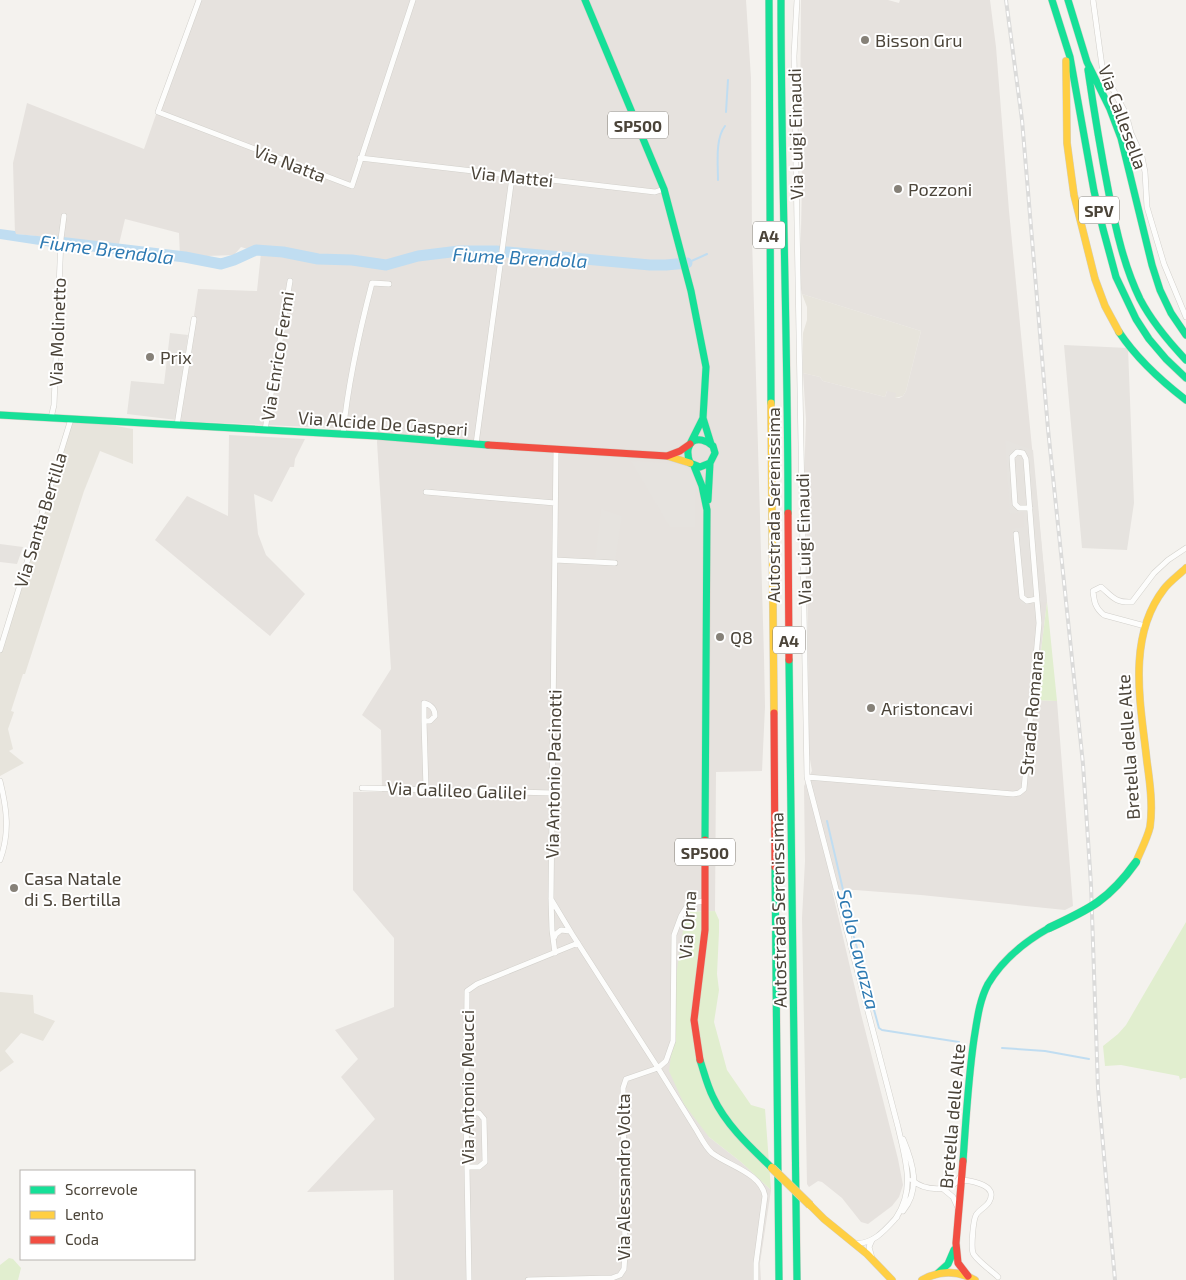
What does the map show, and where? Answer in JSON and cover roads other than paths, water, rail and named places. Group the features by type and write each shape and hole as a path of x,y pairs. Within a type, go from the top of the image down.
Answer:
{"main road":[{"name":"SP500","path":"585,0 664,189 687,274 706,367 703,418 715,454 710,464 707,510"},
{"name":"Autostrada Serenissima","path":"769,0 769,206 779,1280"},
{"name":"Autostrada Serenissima","path":"781,0 781,100 788,426 797,1280"},
{"name":"SPV","path":"1052,0 1072,64 1084,140 1113,271 1127,304 1143,331 1162,355 1186,378"},
{"name":"SPV","path":"1068,0 1086,59 1098,137 1118,236 1127,270 1138,296 1152,320 1186,360"},
{"path":"1065,38 1068,81 1068,156 1095,278 1105,307 1120,333 1144,364 1172,390 1186,400"},
{"path":"1086,59 1121,137 1142,234 1154,274 1175,321 1186,335"},
{"name":"Via Alcide De Gasperi","path":"0,415 343,434 556,450 667,456 692,464"},
{"name":"SP500","path":"692,464 686,453 703,418"},
{"path":"667,456 702,439 711,444"},
{"path":"692,464 700,468 710,464"},
{"name":"Via Orna","path":"692,464 702,486 707,510 705,930 694,1020 699,1057 707,1083 720,1110 743,1140 824,1219 874,1261 892,1280"},
{"name":"Bretella delle Alte","path":"972,1278 958,1263 956,1243 963,1170 968,1082 982,998 996,972 1016,949 1049,928 1095,906 1122,882 1136,862 1148,835 1150,812 1147,755 1138,689 1138,665 1145,626 1160,594 1170,581 1186,568"},
{"path":"922,1280 938,1273 946,1266 956,1243"},
{"path":"938,1273 954,1272 972,1278"}],"street":[{"name":"Via Natta","path":"199,0 158,112 352,186 413,0"},
{"name":"Via Luigi Einaudi","path":"797,0 794,56 807,776 901,1141 908,1176 908,1189 896,1218"},
{"name":"Via Callesella","path":"1093,0 1102,66 1126,114 1131,133 1142,157 1148,207 1164,264 1186,317"},
{"name":"Via Mattei","path":"360,158 655,192 664,189"},
{"path":"476,444 512,177"},
{"name":"Via Molinetto","path":"51,418 54,405 60,247 64,216"},
{"name":"Via Enrico Fermi","path":"265,430 290,282"},
{"path":"343,434 348,392 362,319 372,284 389,284"},
{"path":"177,425 194,319"},
{"name":"Via Santa Bertilla","path":"0,650 71,419"},
{"name":"Via Antonio Pacinotti","path":"553,940 551,899 556,450"},
{"name":"Strada Romana","path":"807,776 1013,794 1019,793 1024,789 1038,633 1037,599 1030,508 1026,458 1023,453 1017,452 1012,457 1015,504 1019,508 1030,508"},
{"path":"426,492 555,503"},
{"path":"1016,534 1022,597 1027,601 1037,599"},
{"path":"1145,626 1104,615 1098,611 1094,602 1094,591 1101,587 1114,600 1132,602 1154,573 1168,560 1186,548"},
{"path":"555,560 614,563"},
{"path":"424,721 426,790"},
{"path":"0,781 7,807 8,830 0,860"},
{"name":"Via Galileo Galilei","path":"362,788 552,793"},
{"path":"551,899 710,1152 726,1163 749,1174 764,1190 765,1196 756,1263 756,1280"},
{"path":"658,1068 666,1061 673,1041 674,934 681,916 690,903 705,900"},
{"path":"555,952 553,940 556,934 561,930 567,930 572,934"},
{"name":"Via Antonio Meucci","path":"469,1280 466,1113 467,990 477,984 578,943"},
{"name":"Via Alessandro Volta","path":"528,1280 612,1278 620,1275 624,1269 623,1088 626,1080 658,1068"},
{"path":"466,1113 479,1113 484,1119 485,1162 481,1166 467,1167"},
{"name":"Via Luigi Einaudi","path":"898,1127 913,1169 922,1182 930,1187"},
{"name":"Via Luigi Einaudi","path":"901,1141 910,1175 914,1182"},
{"name":"Via Luigi Einaudi","path":"911,1198 914,1182 913,1169"},
{"path":"914,1182 930,1187 949,1187 957,1183 963,1170"},
{"path":"962,1180 982,1184 988,1188 990,1193 989,1202 975,1216 972,1249 976,1258 998,1277"},
{"name":"Via Luigi Einaudi","path":"873,1240 896,1218 919,1190 930,1187"},
{"path":"941,1188 954,1198 958,1215"},
{"path":"852,1242 862,1243 873,1240"},
{"path":"873,1240 869,1247 874,1261"}],"water":[{"path":"0,229 15,231 16,234 59,238 59,248 0,239"}],"waterway":[{"path":"726,112 728,80"},
{"path":"718,180 718,144 725,126"},
{"name":"Fiume Brendola","path":"50,241 185,257 221,264 256,250 283,252 318,259 352,260 386,265 418,256 459,251 496,251 650,265 687,263"},
{"path":"687,263 707,254"},
{"name":"Scolo Cavazza","path":"827,821 854,937 879,1028 959,1042"},
{"name":"Scolo Cavazza","path":"1002,1048 1045,1051 1089,1059"}],"railway":[{"path":"1006,0 1022,120 1048,429 1083,764 1091,885 1098,1088 1115,1280"}],"place":[{"name":"Bisson Gru","path":"865,40"},
{"name":"Pozzoni","path":"898,189"},
{"name":"Prix","path":"150,357"},
{"name":"Q8","path":"720,637"},
{"name":"Aristoncavi","path":"871,708"},
{"name":"Casa Natale di S. Bertilla","path":"14,888"}]}
